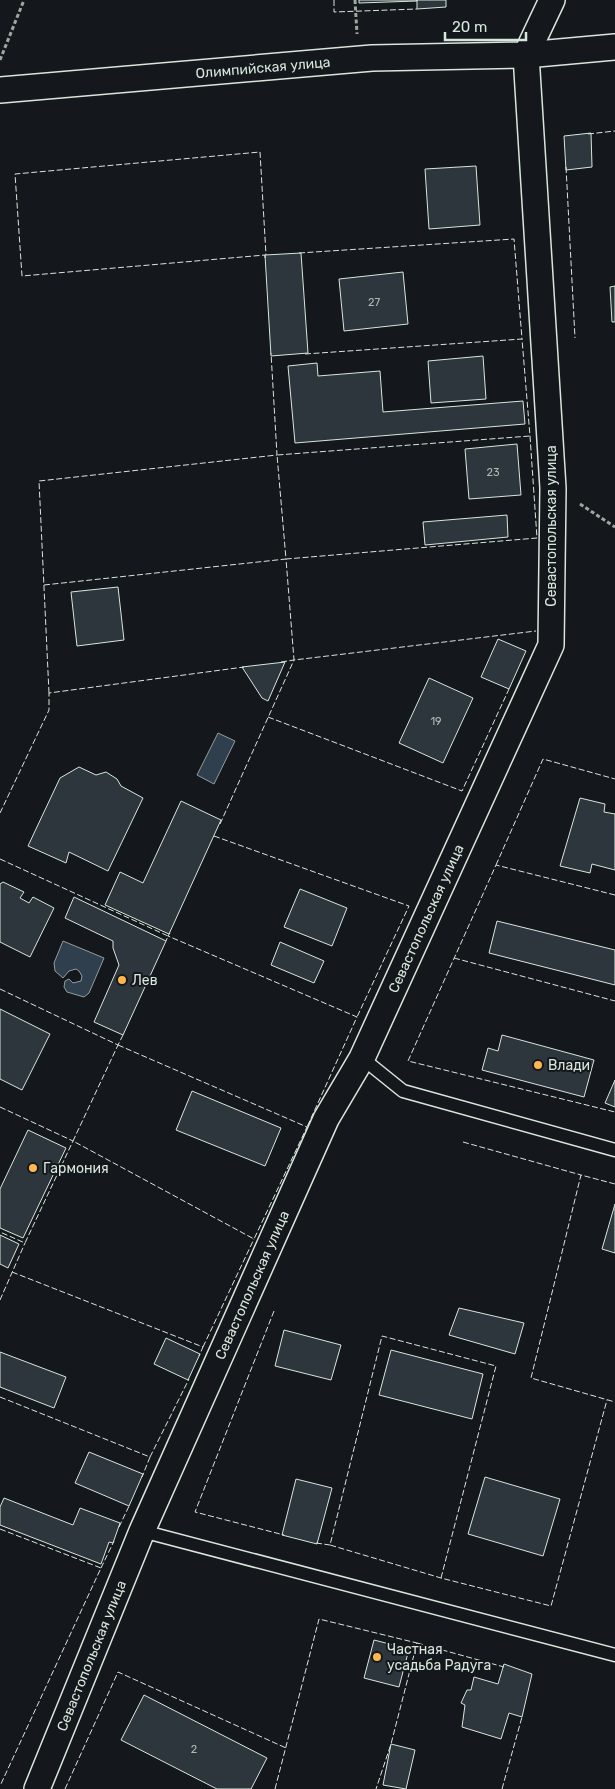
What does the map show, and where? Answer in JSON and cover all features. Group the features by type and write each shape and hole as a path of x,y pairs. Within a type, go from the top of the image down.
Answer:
{"street":[{"name":"Севастопольская улица","path":"37,1789 142,1531 326,1119 362,1058 551,645 553,488 526,55 552,0"},
{"name":"Олимпийская улица","path":"0,90 358,59 526,55 615,48"}],"lane":[{"path":"362,1058 403,1091 615,1150"},
{"path":"142,1531 615,1655"}],"path":[{"path":"0,60 24,0"},
{"path":"355,0 358,59"},
{"path":"553,488 615,527"}],"water":[{"path":"218,733 235,741 214,784 197,775"},
{"path":"63,941 104,958 89,993 84,997 67,992 64,987 65,981 69,979 73,983 81,981 82,976 79,971 76,969 69,971 63,978 55,971 54,963"}],"building":[{"path":"359,0 417,0 417,1 359,3"},
{"path":"417,0 446,0 446,7 417,9"},
{"path":"591,133 592,167 566,170 564,136"},
{"path":"476,166 480,225 429,229 425,169"},
{"path":"301,253 308,353 271,356 265,255"},
{"path":"403,272 408,324 344,331 339,279"},
{"path":"615,286 615,322 612,322 610,287"},
{"path":"483,356 486,399 431,403 428,361"},
{"path":"317,363 318,376 380,371 383,412 523,401 525,424 295,443 288,366"},
{"path":"517,444 521,495 469,499 465,449"},
{"path":"507,515 508,537 425,545 423,522"},
{"path":"118,587 124,640 77,646 71,592"},
{"path":"498,639 526,651 509,689 481,677"},
{"path":"285,662 268,701 262,698 242,667"},
{"path":"429,678 473,698 443,763 399,743"},
{"path":"79,767 96,775 106,772 117,779 121,786 143,798 108,871 69,852 66,863 28,846 60,778"},
{"path":"580,798 605,804 604,812 615,814 615,870 592,864 590,873 560,866"},
{"path":"181,801 221,820 169,934 105,905 120,872 143,883"},
{"path":"3,882 24,892 20,898 29,903 33,897 54,908 30,957 0,942 0,884"},
{"path":"300,889 347,908 332,946 284,927"},
{"path":"74,897 166,941 123,1035 94,1022 119,965 113,948 113,941 65,918"},
{"path":"497,921 615,950 615,985 489,953"},
{"path":"280,942 324,961 314,983 271,965"},
{"path":"0,1009 50,1034 22,1090 0,1079"},
{"name":"Влади","path":"502,1035 594,1060 584,1097 482,1070 488,1048 498,1051"},
{"path":"615,1080 615,1107 605,1103"},
{"path":"192,1091 281,1128 265,1166 176,1130"},
{"name":"Гармония","path":"28,1130 66,1148 23,1238 0,1228 0,1189"},
{"path":"615,1204 615,1253 602,1249"},
{"path":"0,1235 19,1244 8,1268 0,1264"},
{"path":"459,1308 524,1323 515,1354 449,1335"},
{"path":"284,1330 341,1345 331,1380 275,1366"},
{"path":"166,1338 200,1354 188,1380 154,1364"},
{"path":"391,1350 483,1374 472,1419 379,1395"},
{"path":"0,1352 66,1377 54,1408 0,1387"},
{"path":"89,1452 143,1474 129,1506 75,1483"},
{"path":"485,1477 560,1499 543,1556 468,1534"},
{"path":"296,1479 332,1488 317,1544 282,1535"},
{"path":"4,1498 73,1525 80,1508 120,1523 113,1543 109,1542 101,1564 0,1525 0,1507"},
{"path":"374,1640 409,1649 399,1687 364,1678"},
{"path":"504,1664 532,1674 522,1717 509,1713 501,1739 462,1727 465,1705 461,1703 467,1690 471,1690 474,1677 498,1684"},
{"path":"144,1695 267,1758 251,1789 217,1789 121,1740"},
{"path":"391,1744 415,1750 406,1789 383,1785"}],"fence":[{"path":"334,0 334,12 417,9"},
{"path":"588,134 615,131"},
{"path":"265,258 265,255 22,276 15,174 260,152 266,255"},
{"path":"566,167 575,338"},
{"path":"299,253 514,239 522,339"},
{"path":"305,354 522,339 530,436"},
{"path":"49,693 39,481 277,455 271,353"},
{"path":"530,436 537,538 286,559 277,455 530,436"},
{"path":"44,585 286,559 294,660 536,631"},
{"path":"220,824 294,660 281,662"},
{"path":"0,813 49,710 49,693 244,667"},
{"path":"268,717 462,791 509,689"},
{"path":"496,865 543,759 615,779"},
{"path":"214,836 409,906 357,1017"},
{"path":"0,859 168,936 166,941"},
{"path":"615,895 496,865 408,1061 615,1112"},
{"path":"170,933 168,936 357,1017 307,1127"},
{"path":"454,958 615,1001"},
{"path":"0,989 118,1045 123,1035"},
{"path":"118,1045 307,1127 254,1239 73,1141 118,1045"},
{"path":"0,1107 73,1141 25,1243 0,1232"},
{"path":"463,1142 581,1175"},
{"path":"615,1184 581,1175 531,1378 615,1402"},
{"path":"203,1347 254,1239"},
{"path":"0,1300 25,1243"},
{"path":"12,1272 203,1347 199,1356"},
{"path":"274,1311 195,1512 284,1535"},
{"path":"441,1578 496,1366 382,1336 330,1545 441,1578 551,1606 607,1400"},
{"path":"150,1457 189,1379"},
{"path":"0,1397 150,1457 142,1477"},
{"path":"119,1527 130,1504"},
{"path":"0,1529 101,1568 0,1786"},
{"path":"101,1568 114,1541"},
{"path":"316,1543 330,1545"},
{"path":"275,1789 319,1619 417,1643 391,1744 376,1789"},
{"path":"417,1643 504,1667"},
{"path":"65,1789 118,1672 286,1748"},
{"path":"502,1789 522,1717"}],"place":[{"name":"Лев","path":"122,980"},
{"name":"Влади","path":"538,1065"},
{"name":"Гармония","path":"33,1168"},
{"name":"Частная усадьба Радуга","path":"377,1657"}]}
